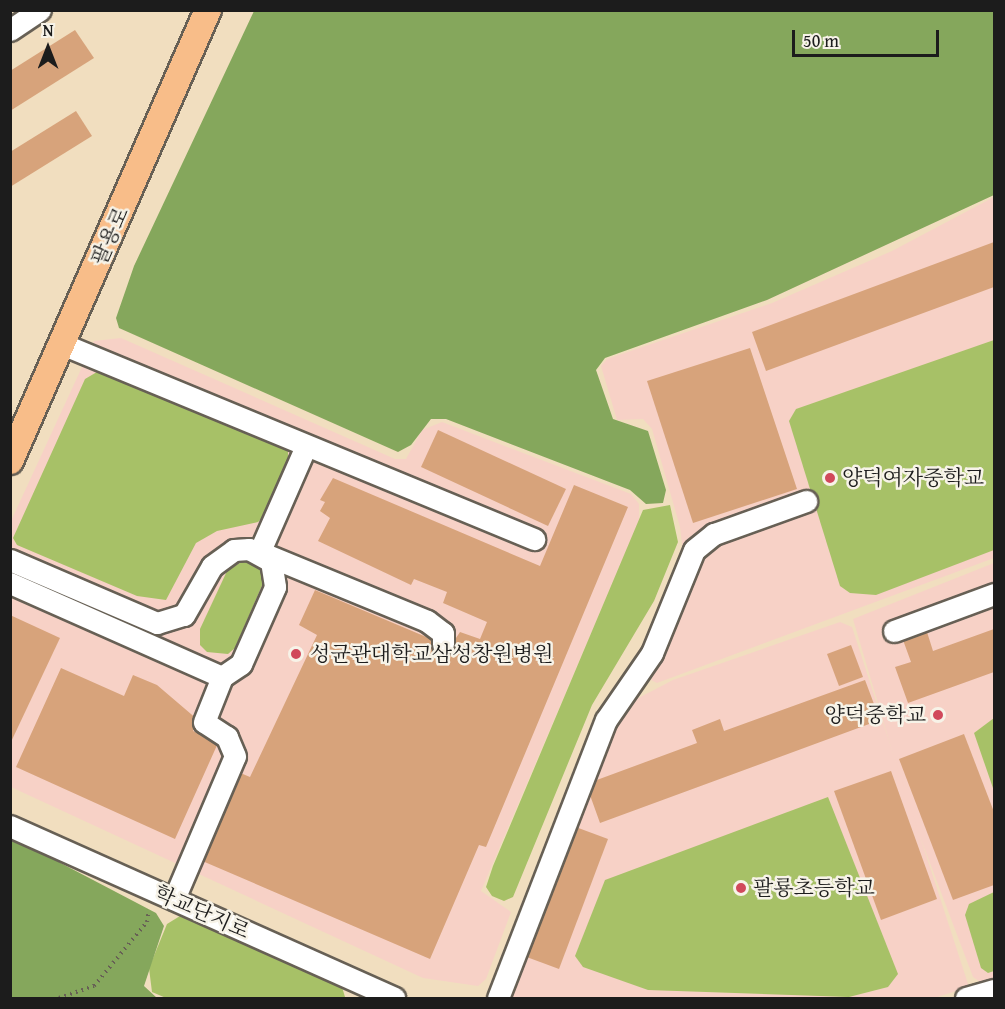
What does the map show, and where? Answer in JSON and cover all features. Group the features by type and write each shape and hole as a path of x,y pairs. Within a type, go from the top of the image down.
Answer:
{"main road":[{"name":"팔용로","path":"10,461 208,10"}],"street":[{"path":"10,30 40,10"},
{"path":"62,344 534,539"},
{"path":"261,553 306,446"},
{"path":"498,999 606,720 652,652 694,550 714,534 806,501"},
{"path":"10,560 157,623 184,615 220,556 249,549 427,621 443,633 443,644"},
{"path":"261,553 275,572 273,600"},
{"path":"174,899 235,756 227,737 204,722 222,676 241,664 273,600 290,580 327,579"},
{"path":"10,583 222,676"},
{"path":"894,631 994,594"},
{"name":"학교단지로","path":"10,826 394,999"},
{"path":"966,999 994,990"}],"path":[{"path":"59,999 94,986 147,922 152,889"}],"shaded area":[{"name":"양덕여자중학교","path":"994,197 994,558 657,683 651,680 688,592 680,527 652,429 643,419 617,420 601,366 607,359 772,303 892,251"},
{"name":"성균관대학교삼성창원병원","path":"121,338 395,459 406,459 422,430 442,422 631,494 639,504 639,521 481,891 511,912 486,979 478,986 423,978 11,787 11,521 94,341"},
{"name":"양덕중학교","path":"994,563 994,979 982,983 973,977 908,805 853,619"},
{"name":"팔룡초등학교","path":"840,622 852,627 969,987 934,998 510,998 507,987 604,738 629,703 673,680"}],"green space":[{"path":"254,11 994,11 994,195 767,300 605,358 596,370 613,419 648,431 666,490 663,503 646,504 630,490 446,419 431,419 411,445 398,452 119,328 116,318 134,266"},
{"path":"994,340 994,550 876,595 850,593 840,586 789,421 796,409"},
{"path":"102,369 288,451 288,467 267,513 258,522 217,531 196,543 166,600 137,596 17,545 13,538 85,379"},
{"path":"670,505 678,542 654,601 592,705 513,897 504,901 492,896 486,887 493,866 643,510"},
{"path":"243,561 259,564 264,581 235,648 228,654 207,652 200,645 200,629 227,571"},
{"path":"994,718 994,791 974,733"},
{"path":"828,797 898,974 888,987 849,997 648,990 583,967 575,956 605,880"},
{"path":"11,837 156,913 164,926 144,986 157,998 11,998"},
{"path":"994,892 994,971 988,973 981,968 965,915 969,904"},
{"path":"180,916 342,987 345,997 166,998 152,992 149,968 167,924"}],"building":[{"path":"75,30 94,58 10,111 10,71"},
{"path":"76,111 92,136 10,187 10,152"},
{"path":"994,242 994,287 766,371 752,332"},
{"path":"750,348 797,489 693,523 647,381"},
{"path":"438,430 566,489 548,526 421,467"},
{"path":"333,478 540,566 574,485 628,507 486,847 479,845 430,959 200,860 238,772 250,777 317,635 299,625 315,590 450,647 460,632 480,639 487,622 443,603 447,592 414,579 411,585 318,541 330,518 320,511 325,502 320,500"},
{"path":"10,615 60,638 10,744"},
{"path":"994,629 994,672 908,703 895,667 911,662 903,640 927,632 933,651"},
{"path":"851,645 863,677 839,686 827,654"},
{"path":"61,668 124,696 133,675 157,685 198,720 193,731 218,743 175,839 16,767"},
{"path":"865,680 880,720 600,823 586,784 697,743 692,730 720,719 724,731"},
{"path":"964,734 994,812 994,885 953,900 899,759"},
{"path":"891,771 937,899 881,920 834,791"},
{"path":"573,826 608,839 559,969 524,956"}],"place":[{"name":"양덕여자중학교","path":"830,478"},
{"name":"성균관대학교삼성창원병원","path":"296,654"},
{"name":"양덕중학교","path":"938,715"},
{"name":"팔룡초등학교","path":"741,888"}]}
